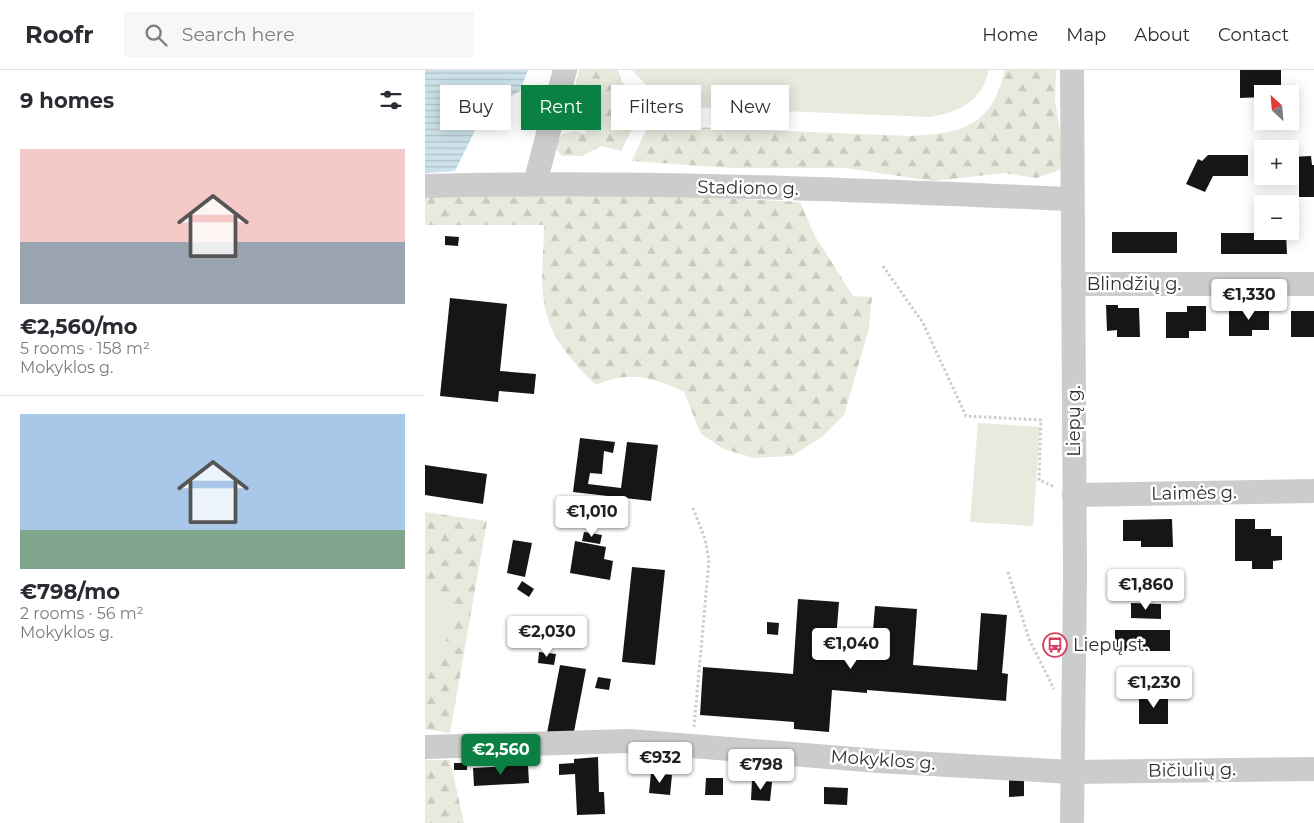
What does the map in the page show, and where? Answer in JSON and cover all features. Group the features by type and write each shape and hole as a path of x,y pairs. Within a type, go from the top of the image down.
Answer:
{"street":[{"path":"535,183 565,70"},
{"name":"Liepų g.","path":"1072,70 1071,199 1074,495 1072,823"},
{"name":"Stadiono g.","path":"425,186 535,183 877,190 1071,199"},
{"name":"Blindžių g.","path":"1073,284 1314,284"},
{"name":"Laimės g.","path":"1074,495 1314,491"},
{"name":"Mokyklos g.","path":"425,747 613,741 692,745 879,761 1071,772"},
{"name":"Bičiulių g.","path":"1071,772 1314,769"}],"path":[{"path":"883,266 923,323 966,416 1041,420 1039,480 1074,495"},
{"path":"692,745 709,560 705,539 693,508"},
{"path":"1007,572 1029,639 1053,687 1072,711"}],"green space":[{"path":"579,70 618,70 625,85 611,85 611,130 632,130 621,151 601,146 582,156 562,156 555,148 562,134 575,131 587,134 585,130 601,130 601,85 575,85"},
{"path":"632,70 989,70 981,90 968,103 952,112 931,117 789,111 789,85 711,85 711,108 701,108 701,85 646,85"},
{"path":"1005,70 1056,70 1055,101 1063,149 1060,170 1036,178 1004,173 933,181 845,168 730,168 632,161 646,130 701,130 701,127 711,128 711,130 763,130 910,136 945,132 960,129 983,115 992,104"},
{"path":"562,190 800,202 815,236 853,296 872,297 868,332 844,415 822,437 792,456 754,458 724,449 701,434 684,392 662,382 640,377 607,380 596,385 570,358 556,337 546,314 542,273 544,225 425,225 425,195"},
{"path":"978,423 1040,427 1033,526 970,522"},
{"path":"425,512 487,521 450,733 425,729 425,683 459,614 432,588 425,585"},
{"path":"425,585 432,588 459,614 425,683"},
{"path":"425,760 450,760 464,823 425,823"}],"water":[{"path":"425,70 528,70 520,91 511,97 511,85 440,85 440,130 475,130 455,171 425,173"}],"building":[{"path":"1240,70 1281,70 1281,85 1254,85 1254,97 1240,98"},
{"path":"1208,155 1248,155 1248,176 1213,176 1205,192 1186,184 1198,159 1202,161"},
{"path":"1311,156 1312,165 1314,165 1314,197 1299,197 1299,157"},
{"path":"1112,232 1177,232 1177,253 1112,253"},
{"path":"1221,233 1254,233 1254,240 1286,240 1287,254 1221,254"},
{"path":"445,236 459,237 458,246 445,245"},
{"path":"450,298 507,304 500,371 536,374 534,394 499,391 498,402 440,396"},
{"path":"1106,305 1118,305 1118,308 1139,308 1140,337 1117,337 1117,330 1107,331"},
{"path":"1250,305 1269,305 1269,330 1252,330 1252,336 1229,336 1229,311 1250,311"},
{"path":"1187,306 1206,306 1206,331 1189,331 1189,338 1166,338 1166,312 1187,312"},
{"path":"1291,311 1314,311 1314,337 1291,337"},
{"path":"580,438 615,442 613,453 604,451 602,474 590,473 588,484 621,488 627,442 658,445 651,501 573,492"},
{"path":"425,465 487,474 483,504 425,495"},
{"path":"1172,519 1173,547 1141,547 1141,541 1123,541 1123,520"},
{"path":"1235,519 1255,519 1255,529 1271,529 1271,536 1282,536 1282,560 1273,561 1273,569 1252,569 1252,561 1235,561"},
{"path":"584,532 602,535 600,544 582,541"},
{"path":"513,540 532,543 525,577 507,573"},
{"path":"575,541 606,547 604,559 613,561 610,580 570,573"},
{"path":"632,567 665,570 655,665 622,662"},
{"path":"522,581 534,589 529,597 517,589"},
{"path":"798,599 839,602 835,652 871,655 875,606 917,609 913,665 977,670 981,613 1007,615 1002,673 1008,674 1006,701 867,690 867,693 832,690 829,732 794,729 794,722 700,715 703,667 793,674"},
{"path":"1131,603 1161,604 1161,619 1131,618"},
{"path":"767,622 779,623 778,635 767,634"},
{"path":"1115,630 1170,630 1170,651 1115,651"},
{"path":"539,652 556,654 554,665 538,663"},
{"path":"560,665 586,669 573,737 547,733"},
{"path":"598,677 611,679 609,690 595,688"},
{"path":"1168,693 1168,724 1139,724 1139,694"},
{"path":"598,757 599,792 604,792 605,814 577,815 575,774 559,775 559,764 574,763 574,759"},
{"path":"454,763 467,763 467,770 454,770"},
{"path":"528,765 529,783 474,786 473,768"},
{"path":"651,773 672,775 670,795 649,793"},
{"path":"1009,776 1024,777 1024,796 1009,797"},
{"path":"706,778 723,778 723,795 705,795"},
{"path":"752,780 772,782 770,801 751,800"},
{"path":"824,787 848,788 847,805 824,804"}],"place":[{"name":"Liepų st.","path":"1055,645"}]}
